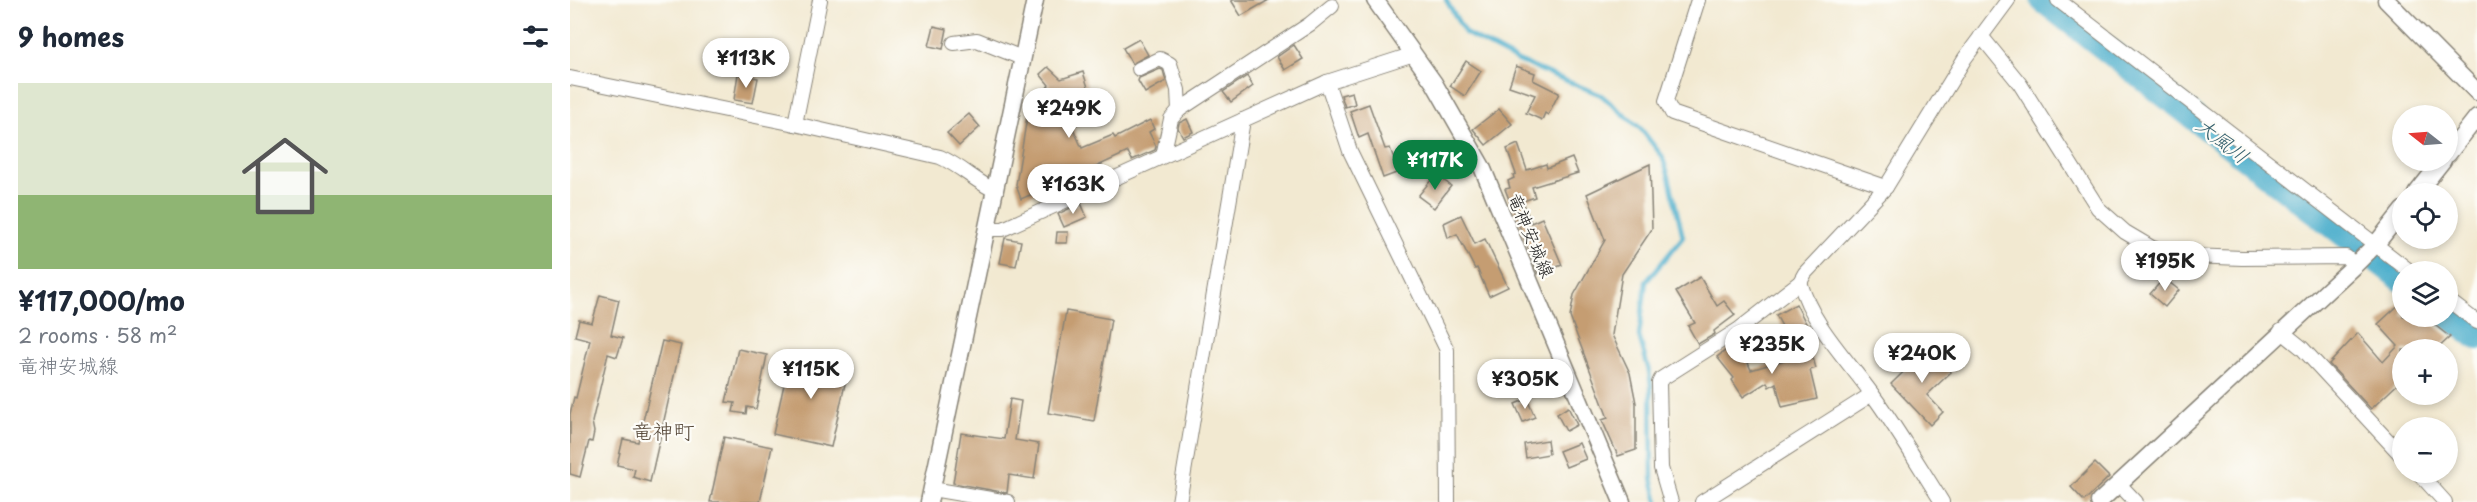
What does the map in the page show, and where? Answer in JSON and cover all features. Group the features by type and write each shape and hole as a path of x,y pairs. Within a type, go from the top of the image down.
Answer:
{"street":[{"path":"795,124 820,0"},
{"path":"1008,502 930,495 1035,0"},
{"name":"竜神安城線","path":"1375,0 1461,126 1482,167 1622,502"},
{"path":"1698,0 1666,100 1672,113 1886,187"},
{"path":"1671,502 1661,468 1659,383 1666,375 1738,330 1800,282 1805,273 1886,187 1981,36 2008,0"},
{"path":"2058,0 2397,261"},
{"path":"2386,0 2477,93"},
{"path":"1163,156 1171,119 1179,110 1310,24 1332,6"},
{"path":"1981,36 2020,84 2098,208 2125,232 2152,248 2192,256 2346,257 2355,265"},
{"path":"954,43 977,40 1022,58"},
{"path":"987,229 1003,229 1327,82 1414,54"},
{"path":"1139,69 1160,58 1170,64 1178,90 1179,110"},
{"path":"570,78 795,124 940,157 956,164 981,185 996,191"},
{"path":"1327,82 1350,151 1447,350 1448,502"},
{"path":"2458,141 2477,117"},
{"path":"1179,502 1243,120"},
{"path":"2424,183 2434,171"},
{"path":"2099,502 2281,331 2355,265 2392,224"},
{"path":"1800,282 1804,294 1831,342 1872,394 1942,502"},
{"path":"2458,308 2477,322"},
{"path":"2281,331 2302,348 2392,445"},
{"path":"1702,502 1872,394"},
{"path":"2428,483 2445,502"},
{"path":"2119,484 2136,502"}],"building":[{"path":"1231,0 1269,0 1241,16"},
{"path":"934,26 947,29 943,49 929,46"},
{"path":"1139,39 1148,55 1132,64 1123,48"},
{"path":"1294,45 1303,59 1285,70 1277,57"},
{"path":"1466,61 1481,71 1465,96 1450,86"},
{"path":"1516,66 1535,73 1533,80 1559,93 1548,115 1545,113 1542,120 1526,113 1535,95 1509,86"},
{"path":"1048,67 1061,79 1083,72 1097,115 1072,126 1082,148 1113,135 1115,138 1150,120 1154,129 1149,132 1156,146 1155,150 1132,160 1128,152 1093,168 1097,176 1051,197 1046,188 1021,199 1016,185 1027,117 1049,85 1040,74"},
{"path":"1160,69 1163,70 1166,81 1145,93 1138,81 1139,78"},
{"path":"738,74 758,78 753,103 734,100"},
{"path":"1247,76 1253,86 1231,102 1223,92"},
{"path":"1352,92 1355,104 1345,107 1341,95"},
{"path":"1369,104 1385,149 1390,148 1399,172 1383,178 1368,134 1359,138 1350,111"},
{"path":"1499,109 1512,124 1486,145 1473,129"},
{"path":"969,114 980,127 959,146 947,133"},
{"path":"1187,119 1193,132 1183,137 1178,128 1179,123"},
{"path":"1518,144 1527,170 1546,164 1547,168 1572,158 1578,173 1532,187 1535,197 1523,201 1531,223 1542,218 1562,265 1538,274 1505,189 1510,188 1508,181 1516,174 1507,149"},
{"path":"1650,164 1652,229 1622,274 1612,335 1630,373 1636,403 1636,450 1618,456 1602,420 1608,418 1570,317 1574,295 1605,240 1587,194"},
{"path":"1436,174 1451,186 1434,208 1418,196"},
{"path":"1081,203 1087,217 1064,227 1058,214"},
{"path":"1461,215 1475,244 1485,239 1508,287 1489,296 1477,268 1475,269 1457,234 1448,238 1444,223"},
{"path":"1057,232 1068,232 1067,243 1056,243"},
{"path":"1005,238 1021,241 1016,266 1000,263"},
{"path":"1700,277 1717,306 1724,301 1735,315 1714,331 1715,334 1698,344 1688,326 1695,323 1676,292"},
{"path":"2164,278 2179,290 2165,307 2150,294"},
{"path":"600,295 619,300 611,335 623,338 617,357 608,354 592,422 594,432 592,442 589,441 580,477 570,474 570,414 590,340 575,336 579,320 592,323"},
{"path":"1796,304 1810,331 1790,341 1776,315"},
{"path":"1066,311 1111,319 1094,421 1048,413"},
{"path":"2392,311 2392,327 2437,327 2450,337 2448,339 2392,339 2378,324"},
{"path":"2358,333 2383,362 2392,352 2392,389 2371,409 2329,364"},
{"path":"1741,339 1756,358 1748,363 1751,370 1811,352 1816,368 1810,370 1817,399 1782,407 1776,383 1769,387 1767,382 1743,397 1732,380 1734,378 1717,357"},
{"path":"662,341 681,345 650,482 633,477 635,469 617,465 623,439 638,442"},
{"path":"1928,348 1951,372 1927,395 1943,412 1930,425 1891,384"},
{"path":"738,349 767,355 756,409 747,407 746,414 733,412 735,403 726,402"},
{"path":"791,353 849,366 831,447 773,434"},
{"path":"1010,399 1021,401 1015,440 1039,444 1034,479 1009,475 1007,493 953,483 961,433 1004,439"},
{"path":"1527,399 1535,417 1523,422 1515,404"},
{"path":"1568,407 1577,425 1566,431 1557,414"},
{"path":"724,437 772,447 760,502 710,502"},
{"path":"1547,440 1549,454 1526,458 1524,444"},
{"path":"1579,443 1586,459 1566,467 1559,451"},
{"path":"2095,463 2109,477 2084,501 2071,487"}],"waterway":[{"path":"1446,0 1465,33 1518,61 1601,95 1641,129 1662,156 1683,237 1646,282 1639,336 1651,385 1652,479 1658,502"},
{"name":"大風川","path":"2043,0 2392,271"},
{"name":"大風川","path":"2458,323 2477,337"}],"district":[{"name":"竜神町","path":"663,430"}]}
